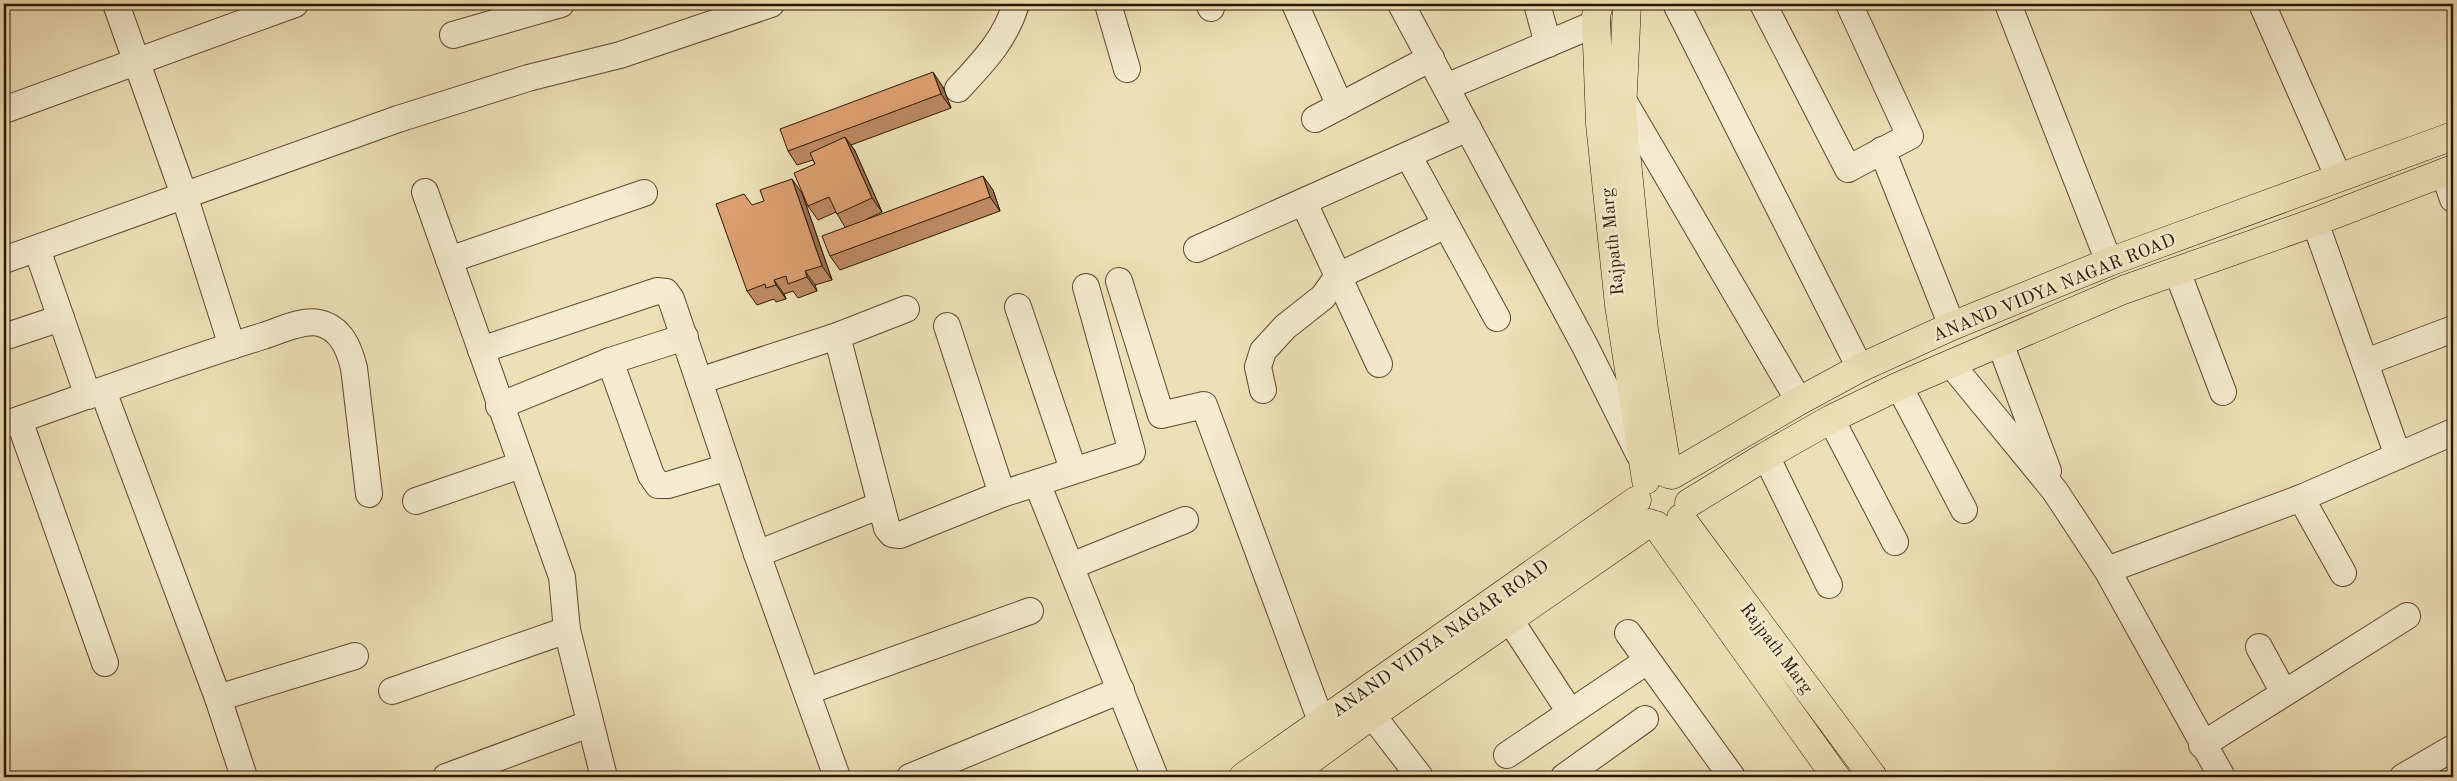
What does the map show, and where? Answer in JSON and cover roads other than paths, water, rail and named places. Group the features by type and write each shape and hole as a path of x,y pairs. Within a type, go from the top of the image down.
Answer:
{"main road":[{"name":"Rajpath Marg","path":"1626,4 1623,100 1660,496 1873,777"},
{"name":"Rajpath Marg","path":"1598,13 1600,124 1617,286 1660,496 1836,777"},
{"name":"ANAND VIDYA NAGAR ROAD","path":"1243,777 1320,721 1660,496 1799,400 1860,368 1952,326 2109,262 2243,214 2338,176 2453,136"},
{"name":"ANAND VIDYA NAGAR ROAD","path":"1287,777 1372,715 1510,620 1660,496 1766,456 1831,419 1899,386 2123,290 2315,222 2448,171"}],"street":[{"path":"116,4 184,195 232,346"},
{"path":"4,110 295,4"},
{"path":"453,35 562,4"},
{"path":"4,260 415,114 528,78 620,55 771,4"},
{"path":"958,89 993,52 1013,15 1016,4"},
{"path":"1108,4 1128,69"},
{"path":"1295,4 1340,106"},
{"path":"1401,4 1585,346 1660,496"},
{"path":"1537,4 1548,44"},
{"path":"1676,4 1860,368"},
{"path":"1763,4 1848,169 1910,136 1849,4"},
{"path":"2008,4 2109,262"},
{"path":"2262,4 2338,176"},
{"path":"1446,87 1548,44 1598,13"},
{"path":"1315,119 1430,58"},
{"path":"1623,100 1799,400"},
{"path":"1197,249 1304,203 1468,128"},
{"path":"1882,150 1952,326"},
{"path":"1408,155 1497,318"},
{"path":"2448,171 2453,199"},
{"path":"425,192 562,577 567,630 589,724 604,777"},
{"path":"449,260 644,193"},
{"path":"1304,203 1379,364"},
{"path":"2315,222 2398,456"},
{"path":"1263,390 1258,367 1263,351 1285,328 1323,297 1338,276 1446,225"},
{"path":"37,249 61,318 96,394 218,698 244,777"},
{"path":"2178,272 2223,392"},
{"path":"1118,281 1161,415 1204,405 1320,721"},
{"path":"837,336 887,528 892,534 900,535 1002,494 1132,452 1086,286"},
{"path":"481,350 657,290 666,292 671,299 685,337 757,554 808,691 836,777"},
{"path":"1018,307 1073,470"},
{"path":"699,381 837,336 906,309"},
{"path":"4,337 61,318"},
{"path":"105,663 11,422 232,346 301,324 318,322 342,337 349,350 354,368 369,494"},
{"path":"947,326 1002,494"},
{"path":"2366,362 2453,329"},
{"path":"500,406 610,361 685,337"},
{"path":"2000,343 2055,491"},
{"path":"610,361 651,476 658,485 668,485 728,467"},
{"path":"1951,364 2055,491 2107,570 2202,745 2222,777"},
{"path":"1899,386 1964,510"},
{"path":"1831,419 1896,542"},
{"path":"2107,570 2300,498 2453,432"},
{"path":"1766,456 1830,584"},
{"path":"416,501 521,465"},
{"path":"1037,483 1121,690 1154,777"},
{"path":"2300,498 2343,573"},
{"path":"757,554 881,505"},
{"path":"1071,566 1185,520"},
{"path":"808,691 1030,611"},
{"path":"2202,745 2407,616"},
{"path":"1510,620 1570,712"},
{"path":"392,691 567,630"},
{"path":"1628,633 1732,777"},
{"path":"2259,648 2284,693"},
{"path":"218,698 355,656"},
{"path":"1507,755 1647,661"},
{"path":"910,777 1121,690"},
{"path":"1372,715 1420,777"},
{"path":"1564,777 1645,719"},
{"path":"446,777 589,724"},
{"path":"2403,777 2453,748"}]}
